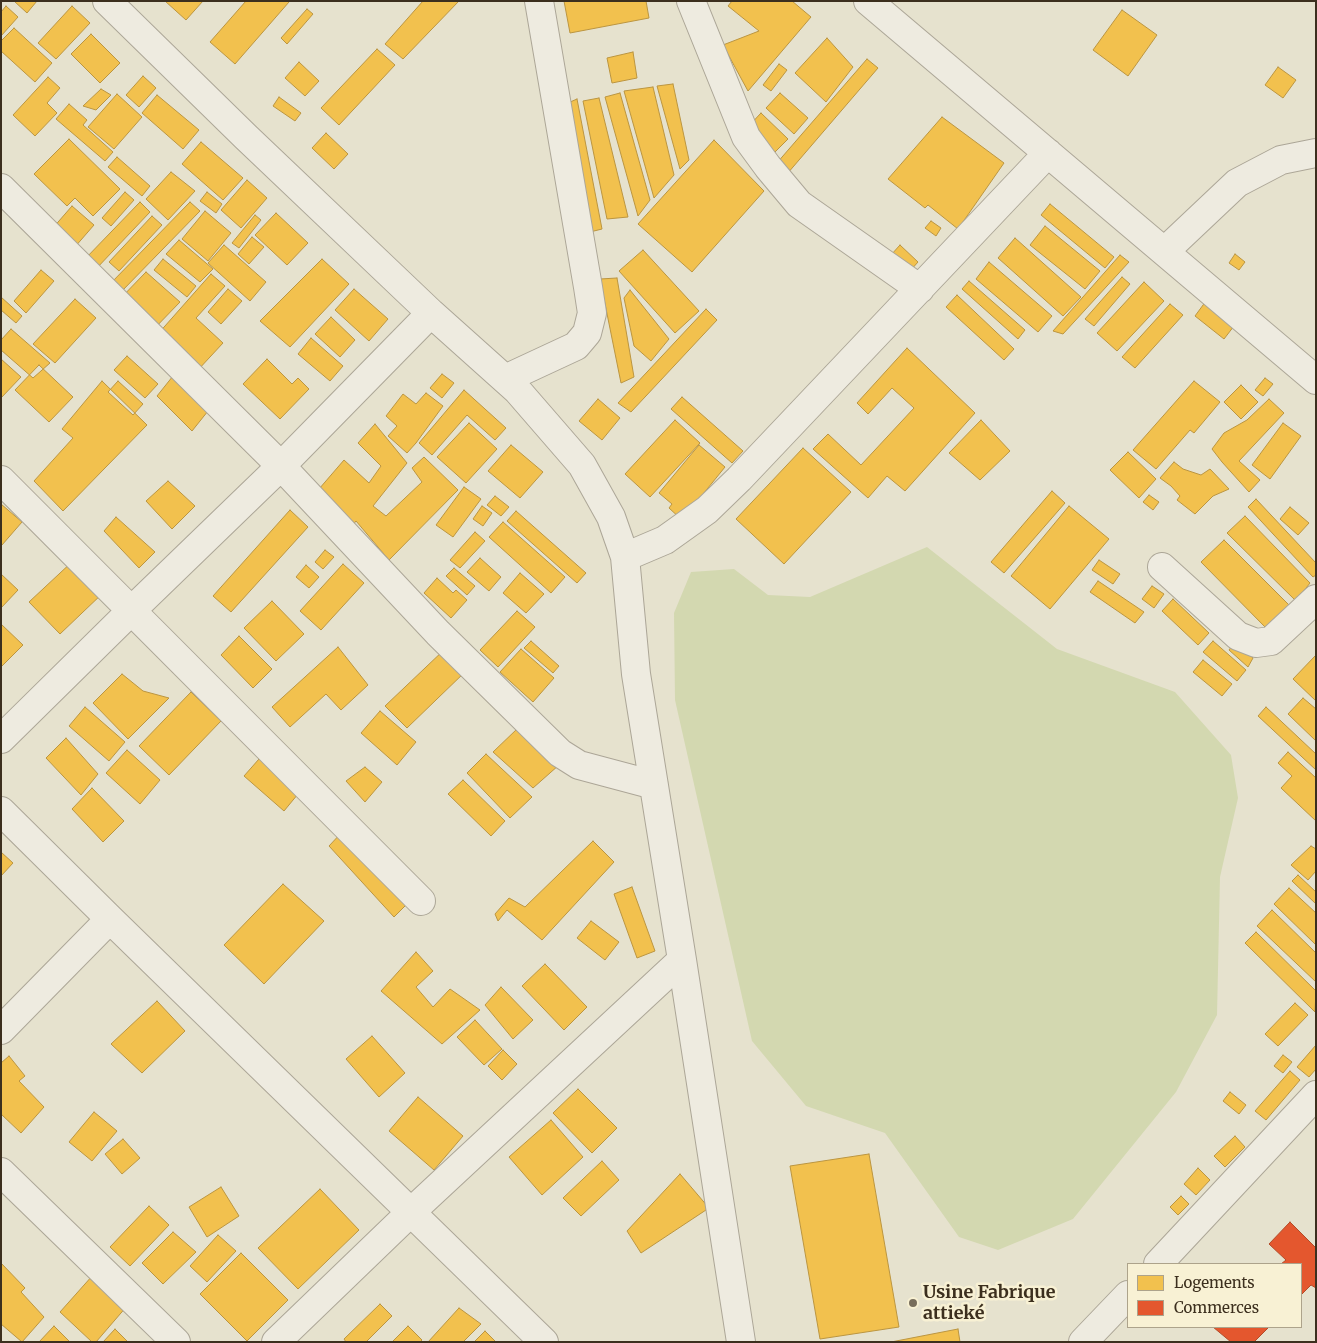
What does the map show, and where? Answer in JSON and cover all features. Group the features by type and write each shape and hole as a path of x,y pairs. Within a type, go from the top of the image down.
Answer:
{"street":[{"path":"107,1 246,137 431,313 517,390 582,465 611,517 625,557 636,674 741,1342"},
{"path":"505,379 576,346 587,333 592,313 539,1"},
{"path":"691,1 746,136 768,167 799,204 920,289"},
{"path":"868,1 1316,380"},
{"path":"625,557 665,540 708,510 1048,153"},
{"path":"1165,251 1237,183 1281,160 1316,153"},
{"path":"1,188 281,466 438,633 560,753 579,765 654,785"},
{"path":"1,739 281,466 431,313"},
{"path":"1,480 421,901"},
{"path":"1162,568 1238,636 1256,643 1271,641 1316,599"},
{"path":"1,810 110,919 544,1342"},
{"path":"1,1030 110,919"},
{"path":"276,1342 411,1212 682,960"},
{"path":"1159,1263 1316,1095"},
{"path":"1,1172 176,1342"},
{"path":"1084,1342 1127,1296"}],"green space":[{"path":"927,547 1057,649 1175,692 1231,755 1238,798 1220,877 1217,1015 1176,1092 1073,1219 998,1250 959,1237 885,1133 806,1106 752,1041 675,700 674,613 691,572 734,569 768,595 810,597"}],"building: Logements":[{"path":"14,1 37,1 27,13"},
{"path":"165,1 203,1 186,20"},
{"path":"246,1 289,2 235,64 210,42"},
{"path":"423,1 459,1 403,59 385,44"},
{"path":"564,1 646,1 649,18 570,33"},
{"path":"732,1 792,1 811,17 748,91 723,45 759,31 728,6"},
{"path":"6,6 18,17 1,36 1,12"},
{"path":"72,6 90,23 56,59 38,43"},
{"path":"307,9 313,14 287,44 281,38"},
{"path":"1122,10 1157,35 1128,76 1093,50"},
{"path":"14,28 52,63 35,82 1,51 1,41"},
{"path":"91,34 120,63 100,83 71,54"},
{"path":"827,38 853,67 826,102 795,73"},
{"path":"377,49 395,65 339,125 321,108"},
{"path":"633,52 637,78 612,83 607,58"},
{"path":"867,59 878,68 787,174 776,164"},
{"path":"299,62 319,81 305,96 285,78"},
{"path":"779,64 787,70 771,91 763,85"},
{"path":"1278,67 1296,80 1283,98 1265,85"},
{"path":"143,76 156,88 139,107 126,95"},
{"path":"48,77 60,88 47,103 57,113 35,136 13,115"},
{"path":"673,84 689,160 680,169 657,86"},
{"path":"653,87 674,175 654,198 624,91"},
{"path":"101,89 111,95 96,110 83,106"},
{"path":"620,93 650,200 638,216 605,97"},
{"path":"780,93 808,118 794,134 766,108"},
{"path":"117,94 142,117 114,149 88,127"},
{"path":"157,95 199,130 183,149 142,113"},
{"path":"279,97 301,113 295,121 273,106"},
{"path":"599,98 628,217 607,219 583,101"},
{"path":"577,99 602,229 590,232 568,103"},
{"path":"69,104 87,120 83,125 113,152 105,161 56,119"},
{"path":"761,113 788,139 774,153 747,128"},
{"path":"942,117 1004,163 958,229 928,205 925,208 888,179"},
{"path":"326,133 348,154 334,169 312,148"},
{"path":"69,139 120,189 93,216 75,198 67,206 34,174"},
{"path":"714,140 764,191 692,272 638,224"},
{"path":"201,142 243,178 223,200 182,164"},
{"path":"117,157 150,186 142,196 108,167"},
{"path":"171,172 195,191 168,220 146,199"},
{"path":"247,180 267,198 241,228 221,210"},
{"path":"125,192 134,200 111,226 102,218"},
{"path":"207,192 222,204 216,213 200,201"},
{"path":"140,202 150,212 95,270 84,260"},
{"path":"190,202 200,211 120,293 110,284"},
{"path":"1050,204 1114,257 1105,268 1041,215"},
{"path":"72,206 94,225 74,248 52,229"},
{"path":"205,211 231,233 208,261 182,239"},
{"path":"276,213 308,243 287,265 255,235"},
{"path":"255,215 261,220 239,248 232,243"},
{"path":"152,216 162,225 119,271 109,262"},
{"path":"931,221 941,228 936,236 925,228"},
{"path":"1045,226 1100,271 1085,289 1030,245"},
{"path":"252,237 264,247 249,264 238,254"},
{"path":"1015,238 1081,297 1063,316 998,258"},
{"path":"179,240 213,269 200,282 166,254"},
{"path":"224,245 266,282 250,301 208,263"},
{"path":"900,245 918,262 910,271 891,255"},
{"path":"643,250 699,311 675,333 619,271"},
{"path":"1235,254 1245,262 1239,270 1229,263"},
{"path":"1120,255 1129,262 1063,334 1053,331"},
{"path":"163,259 196,286 187,297 154,270"},
{"path":"322,259 349,284 290,347 260,321"},
{"path":"989,262 1052,316 1038,332 976,279"},
{"path":"41,270 54,281 26,313 14,301"},
{"path":"146,272 180,302 150,333 117,302"},
{"path":"211,274 225,286 196,318 223,343 197,371 157,335"},
{"path":"1122,277 1130,284 1094,326 1085,319"},
{"path":"617,278 634,377 621,383 600,279"},
{"path":"969,281 1025,330 1018,339 962,289"},
{"path":"1144,282 1164,301 1117,351 1097,333"},
{"path":"228,289 242,301 221,324 208,312"},
{"path":"354,289 388,319 369,341 335,310"},
{"path":"630,290 669,339 651,361 634,346 624,298"},
{"path":"957,295 1014,349 1004,360 946,307"},
{"path":"1,297 22,316 16,323 1,310"},
{"path":"75,299 96,318 55,363 33,344"},
{"path":"1206,301 1234,326 1224,339 1195,316"},
{"path":"1170,304 1183,315 1135,368 1122,357"},
{"path":"706,309 717,320 631,412 618,403"},
{"path":"331,317 355,340 340,357 315,334"},
{"path":"11,329 50,363 33,378 1,350 1,340"},
{"path":"311,338 343,366 330,381 298,354"},
{"path":"907,348 975,413 905,491 887,476 868,498 813,449 828,434 861,465 914,408 892,388 868,414 857,403"},
{"path":"127,356 158,384 145,398 114,370"},
{"path":"1,359 21,377 1,398"},
{"path":"267,359 292,384 298,378 309,389 280,419 243,384"},
{"path":"39,365 73,397 49,422 15,390"},
{"path":"177,371 212,406 192,431 157,396"},
{"path":"442,374 454,383 442,398 430,388"},
{"path":"1265,378 1273,384 1263,396 1255,390"},
{"path":"102,381 147,425 63,511 34,481 73,438 62,429"},
{"path":"118,381 143,404 133,415 108,392"},
{"path":"1194,381 1220,402 1194,433 1190,430 1156,469 1133,450"},
{"path":"1241,385 1258,402 1241,419 1224,402"},
{"path":"464,390 506,428 495,440 467,415 432,455 419,443"},
{"path":"426,393 443,406 407,453 388,436 397,426 386,416 403,394 416,404"},
{"path":"682,397 743,451 732,463 671,409"},
{"path":"598,399 620,418 602,440 579,421"},
{"path":"1269,399 1284,413 1239,461 1260,480 1249,492 1212,449 1224,433 1247,420"},
{"path":"675,420 700,443 650,497 625,474"},
{"path":"981,420 1010,451 980,480 949,453"},
{"path":"469,423 497,449 466,483 437,457"},
{"path":"1283,423 1301,436 1270,479 1252,465"},
{"path":"375,424 407,463 373,506 386,516 422,482 412,468 424,457 458,490 389,560 356,521 352,526 319,489 344,460 369,483 381,466 358,443"},
{"path":"511,445 543,472 520,498 488,471"},
{"path":"699,445 725,467 682,520 669,508 672,504 659,493"},
{"path":"803,448 851,492 784,564 736,519"},
{"path":"1128,452 1156,479 1139,498 1110,470"},
{"path":"1174,462 1183,469 1201,475 1210,469 1229,489 1213,496 1195,514 1177,500 1180,496 1160,478"},
{"path":"168,481 195,506 172,529 146,501"},
{"path":"464,487 481,499 453,537 436,525"},
{"path":"1052,491 1065,503 1004,573 991,562"},
{"path":"1149,495 1159,502 1153,510 1143,502"},
{"path":"495,496 509,507 501,516 487,505"},
{"path":"1256,499 1316,563 1316,575 1313,577 1248,507"},
{"path":"1,504 22,522 2,545 1,545"},
{"path":"482,506 492,513 483,526 473,519"},
{"path":"1069,506 1109,539 1050,609 1011,576"},
{"path":"1290,507 1309,523 1298,535 1280,519"},
{"path":"290,510 308,527 231,612 213,596"},
{"path":"516,511 586,573 577,583 507,521"},
{"path":"1245,516 1310,583 1296,601 1227,533"},
{"path":"116,517 155,552 139,568 104,531"},
{"path":"503,522 565,577 551,593 489,537"},
{"path":"475,532 485,541 460,568 450,560"},
{"path":"1224,540 1289,605 1266,628 1201,562"},
{"path":"325,550 334,557 323,569 315,562"},
{"path":"480,558 501,577 489,591 467,572"},
{"path":"74,560 104,592 60,634 29,602"},
{"path":"1099,560 1120,574 1113,584 1092,570"},
{"path":"343,564 364,583 321,630 300,611"},
{"path":"306,565 319,577 309,588 296,577"},
{"path":"454,568 475,586 467,595 446,576"},
{"path":"520,573 544,594 526,613 503,593"},
{"path":"1,574 18,590 1,608"},
{"path":"437,578 453,593 456,590 467,600 451,618 424,593"},
{"path":"1098,581 1144,612 1135,623 1090,592"},
{"path":"1152,586 1164,594 1154,608 1142,599"},
{"path":"1173,599 1209,633 1198,645 1162,611"},
{"path":"272,601 304,634 276,661 244,628"},
{"path":"517,611 535,627 498,667 480,650"},
{"path":"1,624 23,645 1,667"},
{"path":"239,636 272,669 253,688 221,655"},
{"path":"531,641 559,666 553,673 524,648"},
{"path":"1213,641 1246,670 1237,681 1203,652"},
{"path":"1235,642 1253,658 1248,667 1229,650"},
{"path":"338,647 368,685 341,710 326,694 290,727 272,707"},
{"path":"445,649 466,671 407,728 385,706"},
{"path":"521,649 554,678 533,702 500,672"},
{"path":"1316,655 1316,701 1293,679"},
{"path":"1203,660 1232,684 1222,696 1193,672"},
{"path":"122,674 143,691 169,698 128,739 93,703"},
{"path":"191,692 221,721 169,775 139,746"},
{"path":"1303,698 1316,709 1316,741 1288,714"},
{"path":"85,707 125,742 109,761 69,726"},
{"path":"1266,707 1316,754 1316,770 1258,716"},
{"path":"380,711 416,742 397,765 361,733"},
{"path":"517,729 559,765 533,788 493,752"},
{"path":"66,738 98,774 81,795 46,758"},
{"path":"127,750 160,780 140,804 106,773"},
{"path":"1288,752 1316,778 1316,821 1281,788 1292,776 1278,763"},
{"path":"486,754 532,797 510,818 467,773"},
{"path":"259,759 298,794 284,811 244,776"},
{"path":"365,767 382,782 365,802 346,781"},
{"path":"463,780 505,821 491,836 448,794"},
{"path":"92,788 124,821 103,842 72,809"},
{"path":"343,831 412,899 394,917 329,846"},
{"path":"593,841 614,862 542,940 507,910 498,921 495,914 509,898 525,907"},
{"path":"1311,846 1316,849 1316,871 1308,880 1291,865"},
{"path":"1,852 13,863 1,876"},
{"path":"1298,875 1316,892 1316,904 1292,881"},
{"path":"283,884 324,921 264,984 224,945"},
{"path":"632,887 655,951 637,958 614,894"},
{"path":"1289,888 1316,913 1316,945 1274,904"},
{"path":"1272,910 1316,953 1316,982 1257,926"},
{"path":"591,921 619,942 605,960 577,938"},
{"path":"1256,932 1316,991 1315,1012 1245,943"},
{"path":"416,952 433,971 416,987 433,1007 450,989 480,1010 442,1044 381,991"},
{"path":"545,964 587,1007 564,1030 522,986"},
{"path":"501,987 533,1020 513,1039 485,1005"},
{"path":"157,1001 185,1031 142,1073 111,1044"},
{"path":"1295,1003 1308,1015 1278,1046 1265,1034"},
{"path":"475,1020 502,1049 484,1065 457,1037"},
{"path":"372,1036 405,1073 379,1097 346,1059"},
{"path":"1316,1045 1316,1069 1309,1077 1297,1067"},
{"path":"503,1050 517,1064 502,1080 488,1066"},
{"path":"1283,1055 1292,1062 1283,1073 1274,1066"},
{"path":"9,1056 25,1076 19,1081 44,1107 21,1133 1,1114 1,1063"},
{"path":"1290,1071 1300,1080 1266,1120 1255,1111"},
{"path":"578,1089 617,1128 592,1153 553,1113"},
{"path":"1230,1092 1246,1105 1239,1114 1223,1101"},
{"path":"418,1097 463,1136 434,1170 389,1131"},
{"path":"94,1112 117,1131 92,1161 69,1142"},
{"path":"551,1120 583,1157 542,1195 509,1157"},
{"path":"1235,1136 1245,1147 1225,1167 1214,1156"},
{"path":"123,1139 140,1158 122,1174 105,1154"},
{"path":"869,1154 899,1327 820,1339 790,1166"},
{"path":"602,1161 619,1180 581,1216 563,1198"},
{"path":"1198,1168 1210,1180 1196,1195 1184,1184"},
{"path":"680,1174 709,1208 641,1253 627,1231"},
{"path":"221,1187 239,1216 207,1237 189,1207"},
{"path":"320,1189 359,1230 298,1289 258,1248"},
{"path":"1181,1196 1189,1204 1178,1215 1170,1207"},
{"path":"149,1206 169,1225 130,1266 110,1247"},
{"path":"173,1232 196,1252 163,1284 142,1263"},
{"path":"218,1235 236,1251 207,1282 190,1266"},
{"path":"241,1253 288,1300 247,1341 200,1294"},
{"path":"1,1263 25,1288 21,1292 44,1317 22,1342 1,1324"},
{"path":"93,1275 127,1306 96,1342 92,1342 60,1312"},
{"path":"380,1304 392,1316 366,1342 346,1342 344,1339"},
{"path":"459,1308 481,1324 463,1342 428,1342"},
{"path":"54,1326 70,1342 39,1342"},
{"path":"408,1326 422,1340 420,1342 392,1342"},
{"path":"115,1329 128,1342 103,1342"},
{"path":"958,1329 960,1342 891,1342"},
{"path":"485,1331 496,1342 474,1342"}],"building: Commerces":[{"path":"1290,1222 1316,1248 1316,1288 1311,1285 1302,1294 1302,1263 1282,1263 1286,1260 1269,1244"},
{"path":"1214,1328 1268,1328 1254,1342 1231,1342"}],"place":[{"name":"Usine Fabrique attieké","path":"913,1303"}]}
